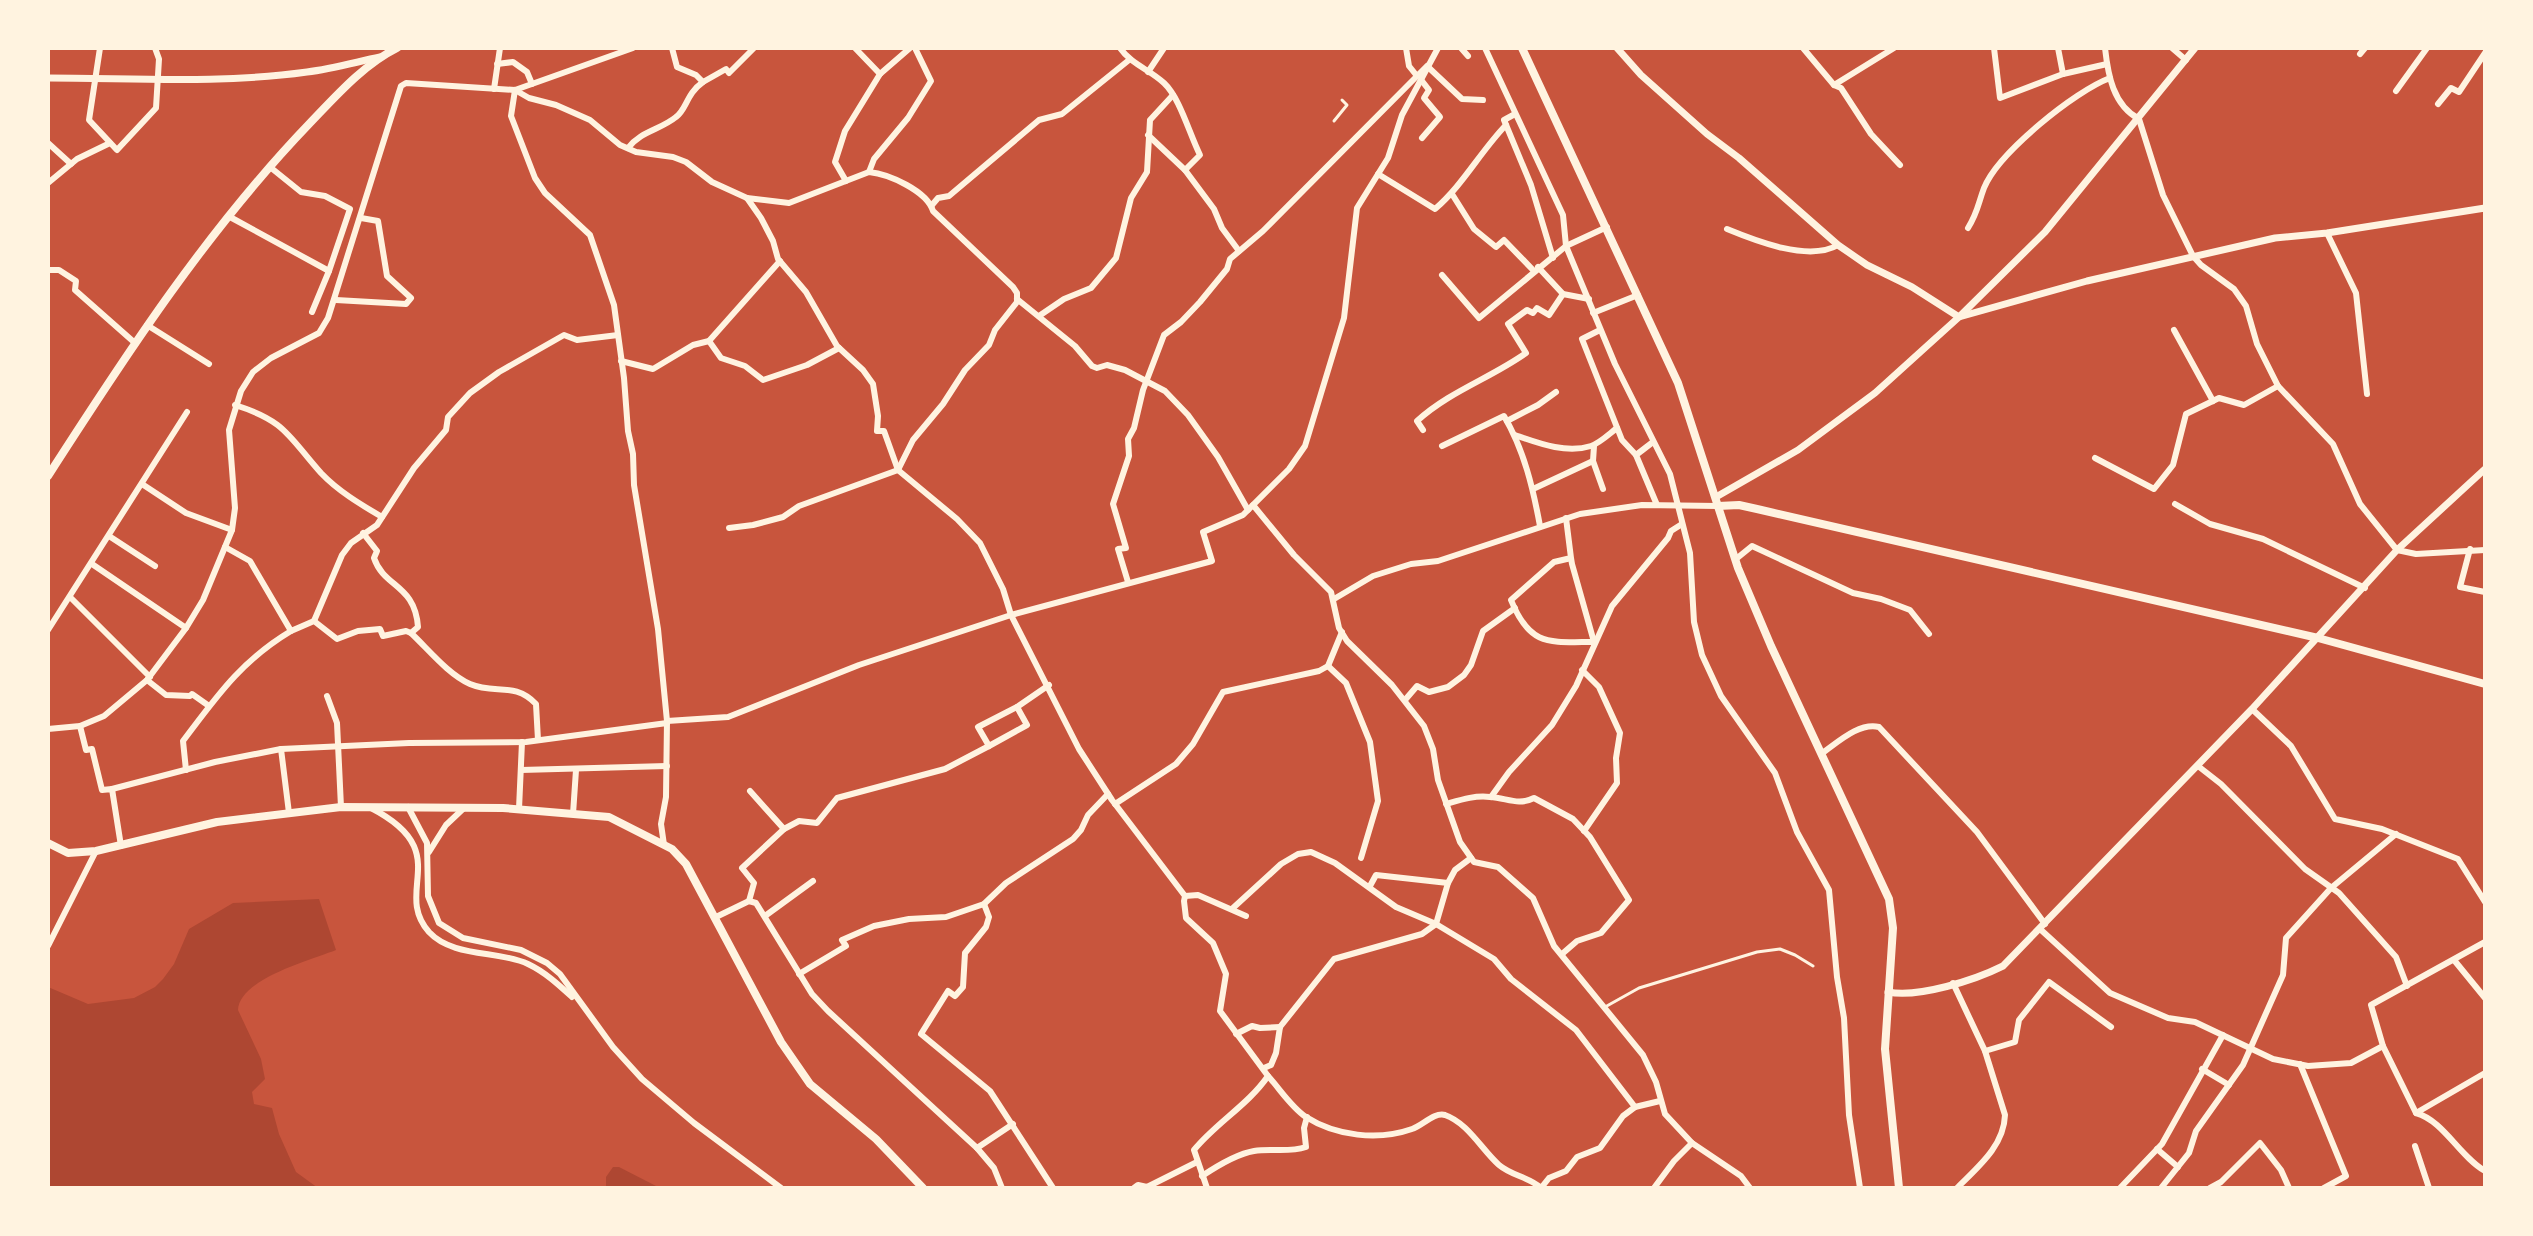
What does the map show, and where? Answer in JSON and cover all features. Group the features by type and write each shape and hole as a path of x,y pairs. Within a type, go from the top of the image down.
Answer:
{"main road":[{"path":"48,476 147,325 270,167 332,100 380,57 397,48"},
{"path":"1522,48 1678,383 1736,559 1771,646 1889,899 1893,928 1885,1049 1899,1188"},
{"path":"1717,502 2318,638 2485,684"},
{"path":"48,843 68,853 96,851 217,822 341,807 519,809 609,817 672,849 686,864 781,1042 810,1084 876,1139 923,1188"}],"street":[{"path":"100,48 89,120 117,150 156,108 159,59 155,48"},
{"path":"494,89 500,48"},
{"path":"48,729 80,726 104,716 148,678 203,600 232,530 235,508 229,430 235,405 253,372 271,358 319,333 336,300 401,86 406,83 515,90 633,48"},
{"path":"672,48 677,67 696,75 703,82"},
{"path":"628,148 638,136 679,115 693,89 726,69 729,73 754,48"},
{"path":"855,48 880,74"},
{"path":"846,181 835,162 845,131 880,74 913,48 931,81 908,118 874,159 869,172"},
{"path":"1120,48 1129,60 1163,82 1178,101 1184,123 1200,155 1185,170"},
{"path":"1148,72 1164,48"},
{"path":"1406,48 1409,66 1429,90 1424,98 1440,117 1422,138"},
{"path":"80,726 86,750 92,749 102,790 281,749 522,742 728,717 859,665 1011,615 1212,561 1203,532 1248,510 1289,469 1305,446 1343,319 1357,208 1396,140 1402,115 1419,78 1438,48"},
{"path":"1461,48 1468,56"},
{"path":"1485,48 1563,215 1566,246 1600,330 1670,474 1690,553 1694,622 1702,655 1721,696 1775,773 1797,832 1829,890 1844,1018 1849,1115 1860,1188"},
{"path":"1617,48 1663,95 1838,245 1959,317 2087,281 2275,238 2327,233 2485,208"},
{"path":"1803,48 1834,85 1841,88 1871,134 1900,165"},
{"path":"1834,85 1894,48"},
{"path":"1994,48 2000,98 2063,74 2107,64"},
{"path":"2058,48 2063,74"},
{"path":"2105,48 2115,94 2129,113 2139,119 2163,195 2193,256 2234,289 2246,306 2257,344 2278,386 2333,444 2360,504 2397,550 2416,554 2485,550"},
{"path":"2172,48 2186,60"},
{"path":"1334,599 1373,576 1411,564 1438,561 1566,518 1611,509 1717,502 1798,450 1875,393 1959,317 2045,232 2195,48"},
{"path":"2396,91 2427,48"},
{"path":"2438,104 2451,88 2459,92 2485,53"},
{"path":"48,78 244,78 307,72 380,57"},
{"path":"932,205 938,198 949,196 1039,120 1062,114 1129,60"},
{"path":"497,64 513,62 527,72 532,84"},
{"path":"1427,66 1462,99 1483,100"},
{"path":"1128,582 1118,549 1126,548 1113,504 1129,456 1128,439 1164,335 1200,302 1227,269 1230,259 1419,78"},
{"path":"1968,228 1979,210 1984,187 2001,162 2051,117 2110,78"},
{"path":"515,90 590,120 636,152 686,162 712,182 747,198 789,203 869,172 897,180 932,205 933,211 1013,287 1017,299 1075,346 1092,366 1114,367 1165,391 1188,415 1218,457 1248,510 1331,592 1342,632 1405,700 1424,726 1446,804 1460,842 1471,858 1474,862 1498,867 1533,898 1554,946 1643,1055 1656,1082 1665,1114 1692,1143 1741,1176 1750,1188"},
{"path":"515,90 511,116 531,167 545,193 590,235 607,278 618,335 643,552 658,629 667,722 667,766 661,824 664,845"},
{"path":"1039,316 1078,292 1091,288 1116,258 1131,198 1147,172 1150,120 1173,95"},
{"path":"1515,114 1504,120 1533,191 1553,258"},
{"path":"1378,174 1435,209 1452,194 1486,146 1506,125"},
{"path":"1148,135 1185,170 1214,209 1222,228 1239,251"},
{"path":"48,143 71,164"},
{"path":"48,183 71,164 110,143"},
{"path":"270,167 301,192 325,196 350,209 312,312"},
{"path":"1533,191 1548,184"},
{"path":"1452,194 1474,229 1496,247 1504,240 1563,294 1589,299"},
{"path":"747,198 761,218 780,261 806,292 839,348 873,384 877,431 884,431 898,470 957,519 980,543 1003,589 1011,615 1079,749 1115,804 1185,896 1186,918 1213,943 1226,974 1220,1011 1268,1076 1307,1117 1342,1133 1385,1134 1417,1128 1439,1115 1447,1116 1484,1146 1498,1164 1541,1188 1549,1178 1566,1171 1577,1157 1600,1148 1623,1116 1635,1107 1660,1101"},
{"path":"230,217 329,271"},
{"path":"336,300 406,304 411,298 387,276 378,221 361,218"},
{"path":"1442,275 1479,318 1566,246 1607,227"},
{"path":"1727,229 1759,243 1798,250 1830,250 1838,245"},
{"path":"2327,233 2356,293 2367,394"},
{"path":"621,361 653,369 693,345 709,341 780,261"},
{"path":"48,270 59,270 76,281 75,290 135,343"},
{"path":"1423,430 1417,421 1443,399 1526,353 1508,324 1527,310 1533,313 1537,308 1549,315 1563,294"},
{"path":"1593,313 1638,295"},
{"path":"729,528 783,517 799,506 898,470 913,440 943,404 965,370 989,345 995,330 1017,299"},
{"path":"147,325 209,364"},
{"path":"1600,330 1582,339 1622,440 1636,455 1657,505"},
{"path":"2174,330 2213,401"},
{"path":"186,770 183,741 209,706 248,661 291,631 314,621 342,555 363,533 377,525 414,468 446,430 448,417 470,393 519,359 564,335 577,340 618,335"},
{"path":"709,341 724,359 745,366 763,380 807,365 839,348"},
{"path":"2095,458 2154,489 2173,465 2186,414 2219,398 2244,405 2278,386"},
{"path":"1507,421 1556,392"},
{"path":"235,405 275,421 288,432 322,474 352,499 382,517"},
{"path":"48,630 187,412"},
{"path":"1442,446 1504,416 1515,435 1533,489 1540,526"},
{"path":"1515,435 1554,447 1594,446 1617,428"},
{"path":"1636,455 1653,442"},
{"path":"1594,446 1593,461 1603,489"},
{"path":"1533,489 1593,461"},
{"path":"1888,992 1905,994 1984,976 2003,966 2252,709 2397,550 2485,469"},
{"path":"142,484 186,513 232,530"},
{"path":"2175,504 2210,524 2263,539 2365,588"},
{"path":"1566,518 1571,558 1594,642"},
{"path":"1491,797 1509,772 1552,725 1576,686 1612,606 1671,531 1682,524"},
{"path":"363,533 377,551 374,558 378,568 409,596 417,610 418,627 411,633"},
{"path":"109,536 155,566"},
{"path":"1736,559 1752,546 1853,593 1910,610 1929,634"},
{"path":"225,547 250,561 291,631"},
{"path":"2470,549 2460,587 2485,592"},
{"path":"1571,558 1554,562 1511,600 1525,627 1550,642 1594,642"},
{"path":"92,564 186,628"},
{"path":"70,597 166,695 192,694 209,706"},
{"path":"1405,700 1417,686 1429,692 1448,687 1464,675 1471,665 1483,631 1515,608"},
{"path":"48,610 58,616"},
{"path":"314,621 337,639 358,631 380,629 383,636 406,631 471,685 519,690 536,704 538,740"},
{"path":"1115,804 1176,764 1193,744 1223,692 1319,671 1328,666 1342,632"},
{"path":"1328,666 1346,683 1370,742 1378,801 1361,858"},
{"path":"1582,670 1599,687 1620,733 1616,758 1617,783 1584,831"},
{"path":"989,746 978,727 1017,707 1049,685"},
{"path":"327,696 337,723 341,807"},
{"path":"749,901 754,883 742,868 784,829 799,821 817,823 837,798 945,769 989,746 1027,725 1017,707"},
{"path":"2252,709 2291,746 2335,819 2396,834 2458,859 2485,902"},
{"path":"1821,754 1862,727 1879,727 1977,832 2043,927 2110,993 2168,1018 2195,1022 2273,1059 2300,1064 2351,1063 2383,1046"},
{"path":"519,809 522,742"},
{"path":"281,749 289,813"},
{"path":"521,770 667,766"},
{"path":"2198,766 2221,784 2305,869 2331,888 2396,957 2407,986"},
{"path":"573,814 576,770"},
{"path":"112,789 121,846"},
{"path":"750,791 784,829"},
{"path":"799,974 846,946 842,940 874,926 909,919 946,917 984,904 1006,883 1073,839 1088,815 1108,794"},
{"path":"1446,804 1467,798 1491,797 1515,803 1525,803 1534,798 1573,819 1584,831 1629,900 1601,933 1577,941 1562,954"},
{"path":"369,807 397,823 412,840 419,859 420,913 429,931 455,946 528,963 551,978 581,1005"},
{"path":"408,807 425,834 429,852 428,896 439,923 453,935 535,955 560,974 613,1047 655,1091 781,1188"},
{"path":"429,852 446,825 464,808"},
{"path":"2161,1188 2189,1153 2196,1131 2243,1065 2283,975 2286,938 2331,888 2396,834"},
{"path":"48,946 96,851"},
{"path":"1233,908 1281,864 1298,854 1311,852 1370,886 1396,907 1436,924 1494,959 1511,979 1570,1025 1635,1107"},
{"path":"1264,1068 1271,1065 1276,1053 1280,1027 1334,959 1422,934 1436,924 1448,883 1455,870 1471,858"},
{"path":"1370,886 1376,875 1448,883"},
{"path":"765,916 813,881"},
{"path":"1185,896 1198,895 1246,916"},
{"path":"716,917 749,901 756,903 799,974 828,1011 977,1148 994,1168 1002,1188"},
{"path":"984,904 989,917 986,927 965,953 963,987 955,996 948,991 921,1034 990,1091 1053,1188"},
{"path":"2485,942 2371,1005 2383,1046 2416,1113 2428,1117 2466,1158 2485,1171"},
{"path":"2454,960 2485,998"},
{"path":"1985,1051 2015,1042 2019,1020 2049,982 2111,1027"},
{"path":"1952,983 1985,1051 2005,1114 2005,1125 1991,1153 1957,1188"},
{"path":"1236,1034 1252,1026 1280,1027"},
{"path":"2120,1188 2157,1149 2223,1035"},
{"path":"2300,1064 2346,1176 2324,1188"},
{"path":"2202,1069 2229,1085"},
{"path":"2416,1113 2485,1073"},
{"path":"1207,1188 1194,1150 1268,1076"},
{"path":"1202,1176 1220,1164 1255,1150 1291,1151 1306,1147 1304,1128 1307,1117"},
{"path":"977,1148 1013,1124"},
{"path":"1654,1188 1692,1143"},
{"path":"2210,1188 2221,1182 2260,1143 2281,1170 2289,1188"},
{"path":"2415,1146 2429,1188"},
{"path":"2157,1149 2178,1167"},
{"path":"1134,1188 1138,1185 1147,1187 1197,1162"}],"lane":[{"path":"1334,121 1347,105 1342,100"},
{"path":"1605,1007 1639,988 1757,952 1780,949 1813,966"}],"shaded area":[{"path":"319,899 336,950 263,980 241,999 238,1010 261,1059 265,1079 252,1092 254,1104 272,1108 279,1134 296,1172 318,1188 48,1188 48,987 88,1004 134,998 163,979 174,964 189,929 233,903"},
{"path":"613,1167 619,1167 660,1188 606,1188 606,1177"}]}
